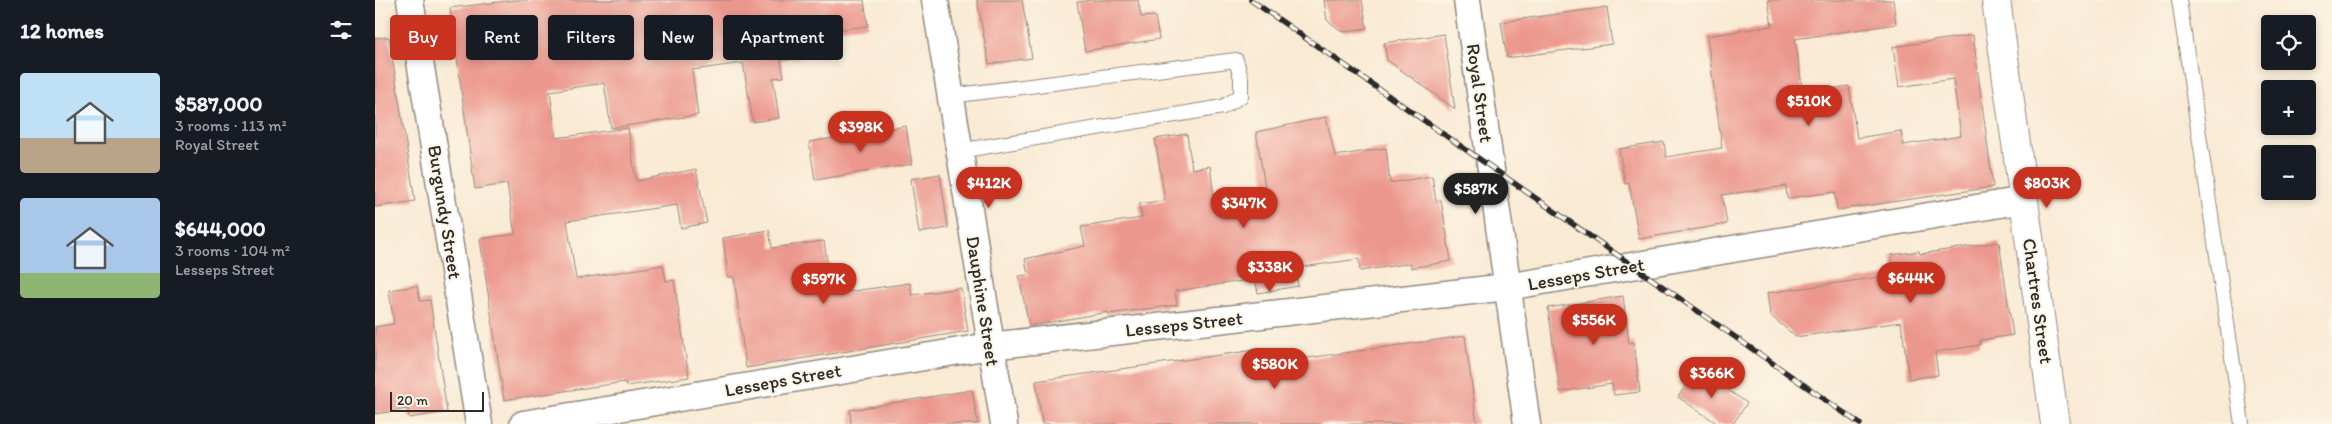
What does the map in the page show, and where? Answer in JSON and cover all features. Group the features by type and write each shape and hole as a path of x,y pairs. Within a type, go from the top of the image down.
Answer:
{"street":[{"name":"Burgundy Street","path":"410,0 479,424"},
{"name":"Dauphine Street","path":"935,0 1004,424"},
{"name":"Royal Street","path":"1467,0 1527,424"},
{"name":"Chartres Street","path":"1996,0 2055,424"},
{"name":"Lesseps Street","path":"523,424 991,346 1507,287 2024,200"}],"lane":[{"path":"2179,0 2242,424"},
{"path":"950,96 1236,60 1241,78 1241,96 1223,107 959,151"}],"building":[{"path":"515,0 864,0 868,26 843,29 843,15 723,15 723,60 781,60 784,77 773,78 779,118 753,122 743,63 692,70 698,115 611,128 604,83 550,91 556,138 628,128 636,181 696,169 707,223 681,228 677,205 567,221 576,279 663,265 666,281 674,280 689,377 626,386 625,382 504,400 480,239 515,234 507,184 475,189 456,51 456,15 451,15 450,8"},
{"path":"977,0 1022,0 1032,58 989,64"},
{"path":"1092,0 1138,0 1141,17 1155,16 1159,39 1085,51 1077,2"},
{"path":"1324,0 1362,0 1367,28 1343,32 1327,20"},
{"path":"1768,0 1893,0 1896,24 1795,39 1803,93 1849,86 1857,138 1901,131 1903,145 1961,136 1953,79 1899,87 1893,47 1973,35 1993,187 1837,210 1835,192 1787,198 1786,186 1722,195 1727,224 1639,239 1629,183 1625,184 1619,149 1664,142 1666,157 1722,148 1707,36 1772,26"},
{"path":"1607,7 1612,44 1507,58 1501,22"},
{"path":"1444,34 1455,109 1387,60 1384,43"},
{"path":"389,37 390,60 393,60 415,201 375,207 375,38"},
{"path":"1326,117 1335,156 1386,148 1390,183 1432,176 1436,201 1441,200 1451,261 1411,268 1411,263 1360,271 1359,259 1295,268 1298,286 1258,293 1255,279 1175,291 1177,305 1108,314 1108,312 1029,326 1019,276 1028,275 1025,259 1085,246 1081,227 1142,218 1139,204 1165,200 1155,139 1187,134 1192,169 1210,166 1214,196 1265,187 1256,132"},
{"path":"906,126 912,164 815,180 809,142"},
{"path":"940,174 948,228 919,233 911,179"},
{"path":"769,230 772,248 824,241 832,294 910,283 912,295 961,288 968,331 746,368 734,277 728,277 723,238"},
{"path":"1999,242 2013,335 1980,340 1980,345 1935,352 1938,375 1909,379 1901,322 1796,337 1770,315 1767,293 1894,275 1891,255 1919,251 1920,254"},
{"path":"417,286 420,301 430,300 447,412 409,418 408,409 375,414 375,327 394,324 389,290"},
{"path":"1623,296 1629,343 1634,342 1640,392 1614,395 1612,384 1560,392 1548,308"},
{"path":"1465,336 1477,424 1042,424 1036,381 1262,349 1265,364"},
{"path":"1697,369 1747,403 1733,424 1718,424 1678,397"},
{"path":"972,390 978,424 851,424 850,410"}],"railway":[{"path":"1251,0 1860,424"}]}
